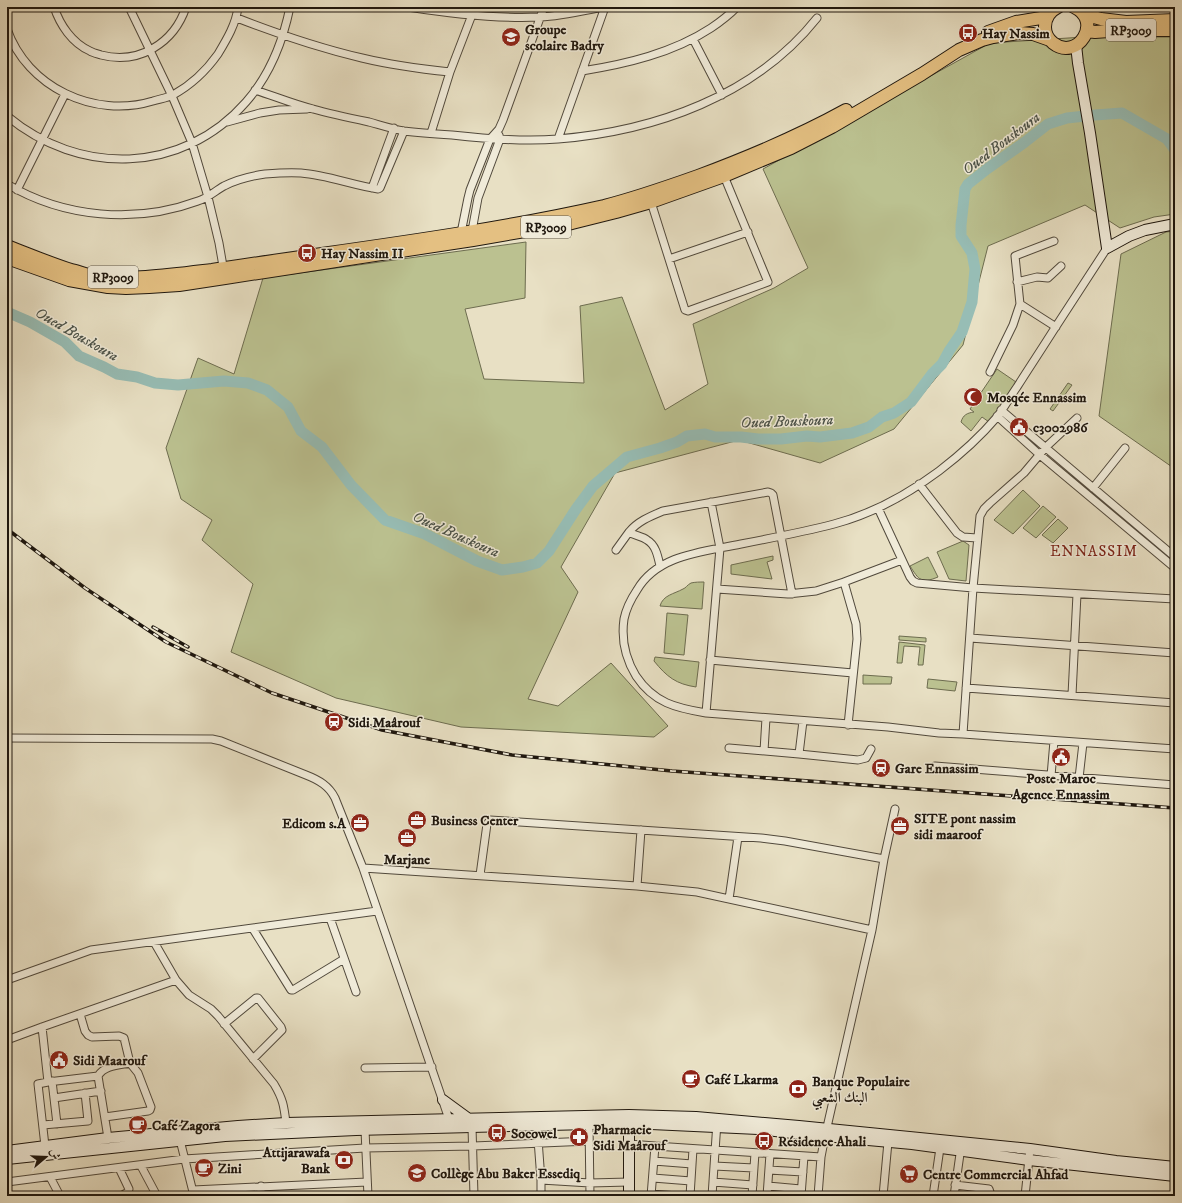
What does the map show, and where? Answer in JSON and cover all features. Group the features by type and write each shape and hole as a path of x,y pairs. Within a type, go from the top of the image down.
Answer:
{"main road":[{"path":"1050,40 1045,29 1046,21 1050,12 1058,7"},
{"name":"RP3009","path":"1078,10 1101,19 1126,22 1175,20"},
{"name":"RP3009","path":"7,258 69,280 108,287 126,288 179,284 225,273 467,236 572,223 651,202 724,176 791,148 832,127 969,46 992,37 1020,33 1033,34 1050,40 1058,46 1072,46 1081,42 1087,31 1087,22 1078,10"},
{"name":"RP3009","path":"467,236 604,206 664,188 727,165 773,146 830,118 871,96 961,42 1016,22 1047,17"},
{"name":"RP3009","path":"1087,31 1175,30"},
{"name":"RP3009","path":"7,246 88,275 118,278 225,273"}],"street":[{"path":"54,7 60,23 68,34 79,44 90,52 121,58 136,56 150,50 162,42 180,22 186,7"},
{"path":"129,7 172,96 192,143 208,197 225,273"},
{"path":"7,29 18,52 27,65 45,82 65,94 94,104 119,107 133,106 172,96 206,69 226,41 237,18 238,7"},
{"path":"7,116 42,140 78,154 97,158 136,159 174,151 192,143 224,123 236,113 255,90 271,64 286,23 290,7"},
{"path":"408,7 498,17 541,17 604,7 558,139"},
{"path":"430,134 450,72 475,7"},
{"path":"467,236 468,198 490,139 499,129 503,120 544,7"},
{"path":"582,71 635,60 664,51 693,39 725,18 737,7"},
{"path":"237,18 322,48 364,59 406,67 450,72"},
{"path":"255,90 311,109 404,131 490,139 558,139 622,130 659,120 691,109 722,95 758,74 804,34 817,18"},
{"path":"693,39 722,95"},
{"path":"1072,46 1077,58 1090,133 1107,248"},
{"path":"17,190 65,94"},
{"path":"224,123 260,113 279,110 311,109"},
{"path":"372,188 394,128"},
{"path":"467,236 478,198 500,139 499,129"},
{"path":"7,184 17,190 55,205 82,212 108,214 135,214 163,211 187,205 208,197 224,186 242,179 263,174 283,172 317,175 378,189 380,188 404,131"},
{"path":"651,202 685,310 688,311 768,282 724,176"},
{"path":"1175,224 1144,230 1107,248 999,413 973,443 938,472 896,499 851,519 685,556 660,566 649,574 640,584 632,597 626,613 622,642 632,670 641,683 653,695 666,703 681,709 706,713 939,733 1175,749 1175,678"},
{"path":"669,259 748,232"},
{"path":"990,372 1013,325 1020,304 1015,256 1054,241"},
{"path":"1017,282 1037,277 1048,278 1061,266"},
{"path":"1020,304 1056,327"},
{"path":"999,413 1046,447 1175,556"},
{"path":"999,413 1040,455 1175,568"},
{"path":"963,734 973,588 980,516 984,509 1024,473 1046,447 1077,418"},
{"path":"1093,488 1125,448"},
{"path":"919,484 957,533 963,537 977,538"},
{"path":"616,550 635,525 650,516 663,511 768,492 773,495 792,594"},
{"path":"706,713 720,548 711,502"},
{"path":"878,508 910,577 917,583 973,588 1175,600"},
{"path":"629,532 647,540 652,544 656,550 660,566"},
{"path":"717,589 792,594 816,591 902,560"},
{"path":"844,582 856,624 848,725"},
{"path":"1072,695 1077,594"},
{"path":"970,638 1175,653"},
{"path":"710,660 853,673"},
{"path":"966,688 1175,702"},
{"path":"764,751 766,718"},
{"path":"799,754 803,721"},
{"path":"7,738 212,739 318,780 332,791 363,868 451,1124"},
{"path":"1051,776 1054,741"},
{"path":"1079,778 1083,743"},
{"path":"729,748 858,760 866,758 871,749"},
{"path":"935,766 1175,785"},
{"path":"818,1196 821,1157 872,930 884,859 895,809"},
{"path":"480,875 487,824 490,820 785,841 884,859"},
{"path":"637,886 642,830"},
{"path":"729,899 738,837"},
{"path":"363,868 637,886 697,892 872,930"},
{"path":"7,980 91,950 377,911"},
{"path":"330,918 356,992"},
{"path":"253,928 291,990 294,990 344,960"},
{"path":"154,942 176,980 189,995 211,1009 274,1084 284,1104 286,1123"},
{"path":"7,1040 176,980"},
{"path":"224,1024 256,998 258,998 282,1030 253,1059"},
{"path":"80,1014 85,1031 92,1038 119,1036 124,1038 130,1063 138,1073 151,1104 151,1108 148,1111 105,1117"},
{"path":"42,1027 58,1124"},
{"path":"108,1138 98,1076 101,1071 107,1068 130,1063"},
{"path":"365,1068 432,1067"},
{"path":"45,1146 38,1085 98,1076"},
{"path":"54,1098 101,1091"},
{"path":"43,1125 88,1121 85,1093"},
{"path":"443,1100 470,1123 537,1126 589,1124 629,1119"},
{"path":"629,1119 629,1196"},
{"path":"7,1150 108,1138 225,1136 365,1130 470,1123 629,1119 717,1123 758,1130 826,1132 961,1146 1175,1176"},
{"path":"7,1159 179,1136 238,1126 286,1123 451,1124"},
{"path":"470,1123 473,1146 474,1196"},
{"path":"712,1196 717,1123"},
{"path":"589,1124 590,1196"},
{"path":"537,1126 541,1196"},
{"path":"365,1130 368,1196"},
{"path":"826,1132 888,1142 940,1148 961,1146"},
{"path":"179,1136 193,1193 261,1186 367,1182"},
{"path":"7,1182 184,1160 365,1148 473,1146 589,1141"},
{"path":"884,1196 888,1142"},
{"path":"629,1144 821,1157"},
{"path":"655,1146 651,1195 678,1196"},
{"path":"954,1196 961,1146"},
{"path":"933,1196 940,1148"},
{"path":"690,1196 693,1149"},
{"path":"752,1196 755,1153"},
{"path":"767,1196 770,1154"},
{"path":"1030,1155 1175,1167"},
{"path":"1025,1196 1030,1155"},
{"path":"768,1186 801,1192 804,1156"},
{"path":"654,1161 692,1164"},
{"path":"141,1166 157,1196"},
{"path":"714,1166 754,1168"},
{"path":"119,1168 130,1189 121,1196"},
{"path":"769,1170 802,1172"},
{"path":"50,1177 60,1196"},
{"path":"653,1178 691,1180"},
{"path":"541,1180 629,1182"},
{"path":"713,1182 753,1185"},
{"path":"955,1185 989,1189 990,1196"},
{"path":"261,1186 261,1196"}],"green space":[{"path":"1084,37 1175,37 1175,214 1154,217 1120,228 1085,205 988,246 963,345 894,429 820,463 739,440 615,473 561,567 578,592 528,699 558,706 611,663 668,726 654,737 461,727 336,698 231,652 253,584 202,540 212,520 181,499 166,448 198,358 234,374 263,278 526,242 525,298 465,309 484,379 584,383 580,306 622,297 665,410 708,384 693,324 774,288 808,268 763,169 990,43"},
{"path":"1175,231 1175,469 1099,416 1121,254 1166,232"},
{"path":"997,369 1016,382 989,422 982,417 971,431 961,422 966,415 974,412 970,409"},
{"path":"1068,383 1072,385 1053,411 1050,409"},
{"path":"1023,490 1040,506 1013,534 994,520"},
{"path":"1043,506 1056,517 1036,538 1023,528"},
{"path":"1058,519 1068,528 1053,543 1042,535"},
{"path":"963,541 969,545 966,581 949,579 937,552"},
{"path":"773,556 773,560 767,562 772,579 731,574 731,565"},
{"path":"928,557 938,577 924,580 916,575 910,566"},
{"path":"704,582 702,609 660,606 661,602 666,597 684,589 691,583"},
{"path":"667,613 688,615 684,655 664,653"},
{"path":"899,636 926,638 926,642 899,640"},
{"path":"899,642 925,645 923,665 918,665 920,647 904,646 902,663 897,663"},
{"path":"655,657 699,662 696,687 677,682 672,679 654,661"},
{"path":"863,675 892,677 891,684 863,684"},
{"path":"928,679 957,682 955,691 927,688"}],"waterway":[{"name":"Oued Bouskoura","path":"7,312 30,322 65,342 79,356 117,374 137,377 155,383 178,385 224,381 248,383 267,390 288,407 301,431 322,447 351,485 385,520 425,534 477,561 502,570 537,563 549,551 593,486 627,457 660,448 677,442 687,436 705,434 715,437 781,439 807,436 820,437 852,433 869,427 882,417 894,413 911,402 932,374 942,364 962,332 972,302 975,269 972,253 961,236 965,189 968,184 987,169 1048,124 1067,118 1122,113 1167,139 1175,150"}],"railway":[{"path":"7,529 85,588 166,642 272,693 382,730 512,755 672,771 1175,808"},
{"path":"153,627 188,647"}],"place":[{"name":"Hay Nassim","path":"968,33"},
{"name":"Groupe scolaire Badry","path":"511,37"},
{"name":"Hay Nassim II","path":"307,253"},
{"name":"Mosqée Ennassim","path":"973,397"},
{"name":"c3002986","path":"1019,427"},
{"name":"Sidi Maârouf","path":"334,722"},
{"name":"Poste Maroc Agence Ennassim","path":"1061,757"},
{"name":"Gare Ennassim","path":"881,768"},
{"name":"Business Center","path":"417,820"},
{"name":"Edicom s.A","path":"360,823"},
{"name":"SITE pont nassim sidi maaroof","path":"900,826"},
{"name":"Marjane","path":"407,838"},
{"name":"Sidi Maarouf","path":"59,1060"},
{"name":"Café Lkarma","path":"691,1079"},
{"name":"Banque Populaire البنك الشعبي","path":"798,1089"},
{"name":"Café Zagora","path":"138,1125"},
{"name":"Socowel","path":"497,1133"},
{"name":"Pharmacie Sidi Maârouf","path":"579,1137"},
{"name":"Résidence Ahali","path":"764,1141"},
{"name":"Attijarawafa Bank","path":"344,1160"},
{"name":"Zini","path":"204,1168"},
{"name":"Collège Abu Baker Essediq","path":"417,1173"},
{"name":"Centre Commercial Ahfad","path":"909,1174"}],"district":[{"name":"ENNASSIM","path":"1094,551"}]}
